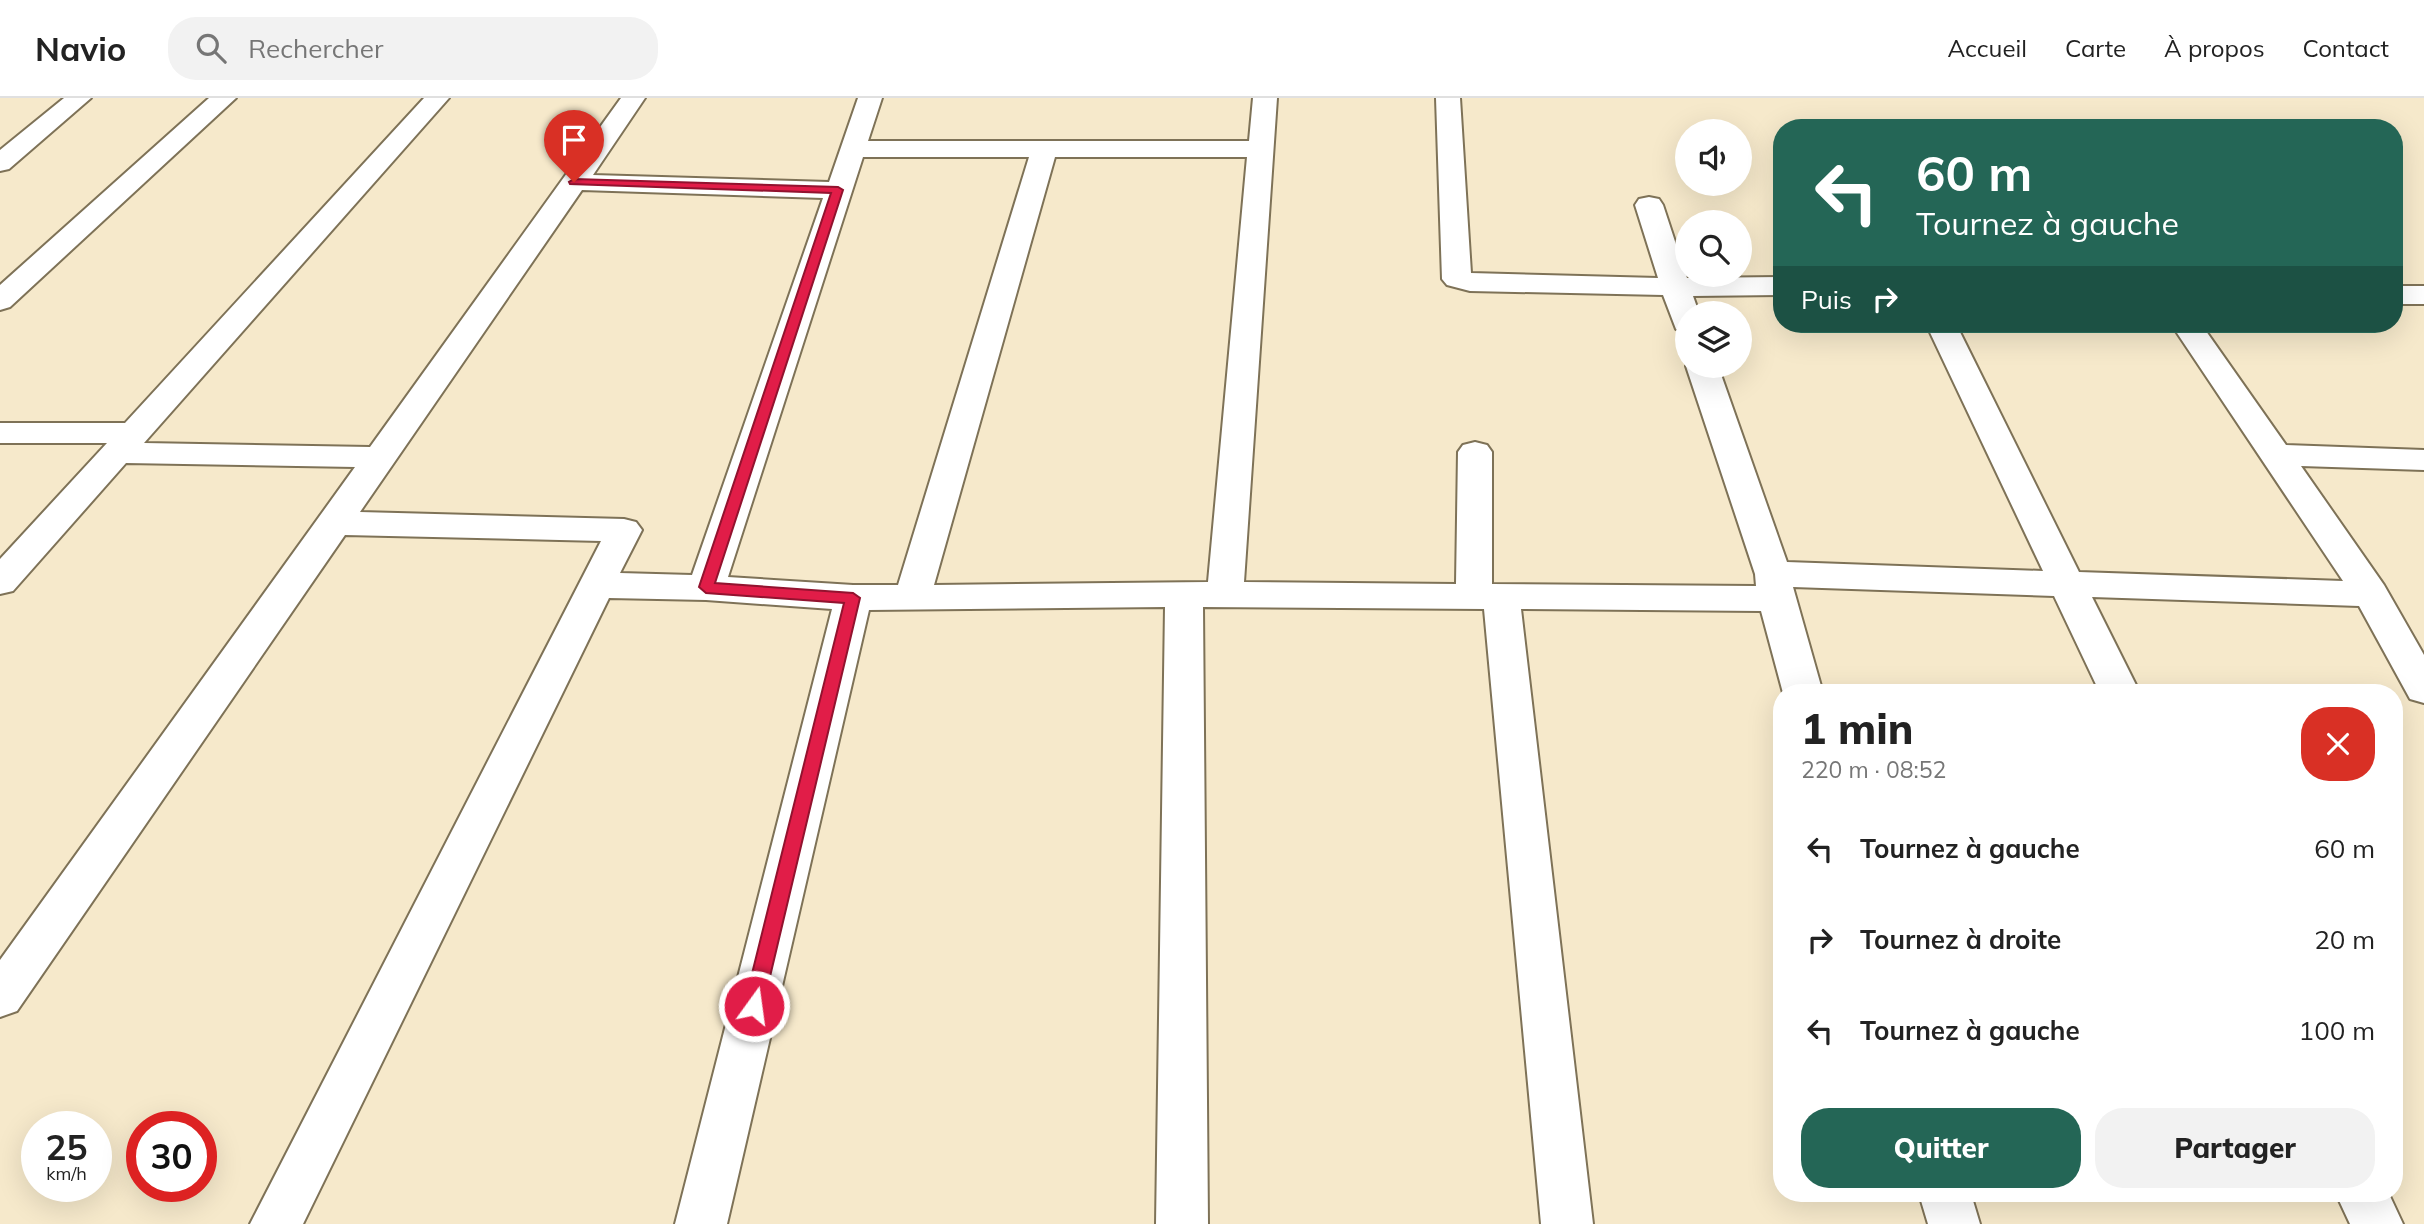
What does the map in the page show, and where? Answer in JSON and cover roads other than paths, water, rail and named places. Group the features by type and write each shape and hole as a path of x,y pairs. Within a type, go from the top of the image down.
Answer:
{"street":[{"path":"0,163 79,98"},
{"path":"0,302 224,98"},
{"path":"0,582 437,98"},
{"path":"0,997 633,98"},
{"path":"706,587 870,98"},
{"path":"1182,1224 1205,594 1265,98"},
{"path":"1448,98 1457,279 1470,282 1675,287"},
{"path":"912,598 1045,148"},
{"path":"851,149 1260,149"},
{"path":"574,182 838,190"},
{"path":"1649,205 1680,301"},
{"path":"1752,286 1773,286"},
{"path":"2403,295 2424,295"},
{"path":"1945,333 2116,684"},
{"path":"2192,333 2371,594 2424,689"},
{"path":"1706,378 1775,587 1801,684"},
{"path":"0,433 125,443 381,457"},
{"path":"1475,453 1487,598 1567,1224"},
{"path":"2276,455 2424,460"},
{"path":"276,1224 624,530 334,523"},
{"path":"596,585 706,587 853,598 1205,594 1487,598 1775,587 2067,584 2371,594"},
{"path":"701,1224 853,598"},
{"path":"1947,1202 1954,1224"},
{"path":"2366,1202 2377,1224"}]}
